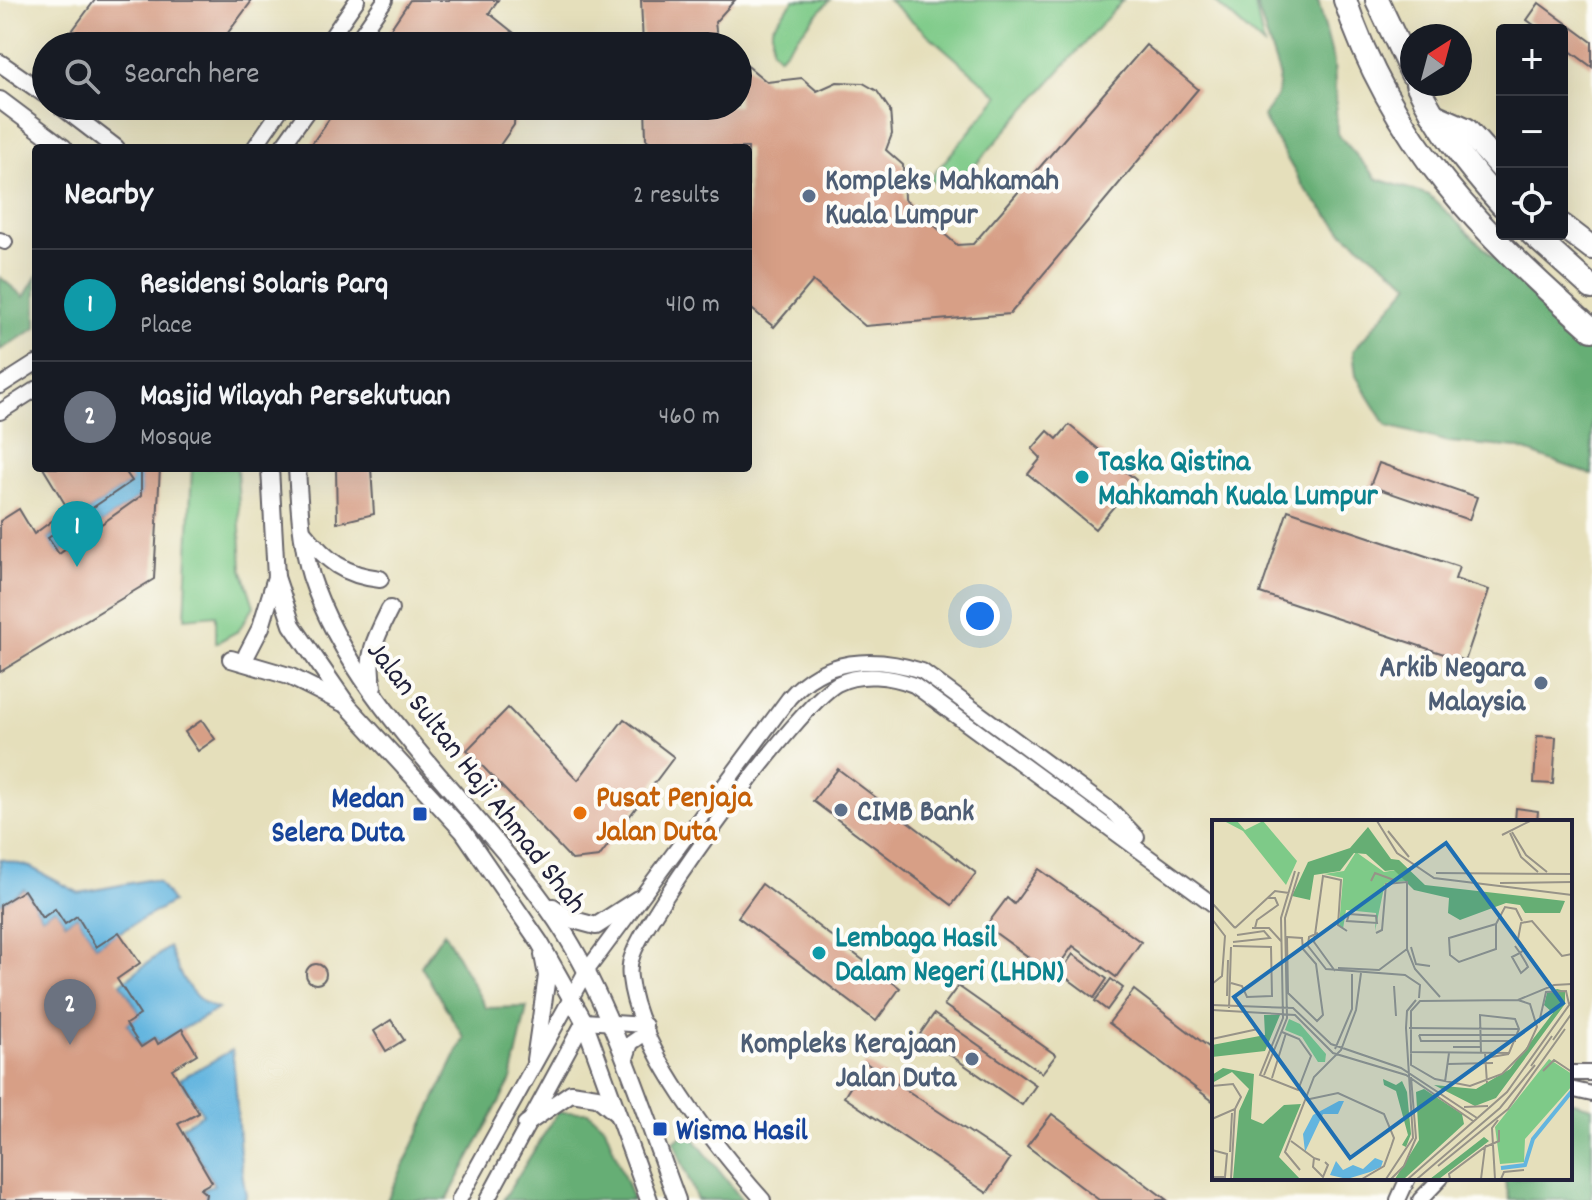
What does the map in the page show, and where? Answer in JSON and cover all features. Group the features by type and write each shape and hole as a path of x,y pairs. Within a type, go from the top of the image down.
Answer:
{"highway":[{"path":"1345,0 1357,36 1380,85 1406,132 1441,181 1477,223 1591,330"},
{"path":"1377,0 1400,49"},
{"path":"1423,96 1431,113 1475,175 1496,198"},
{"path":"1431,113 1466,129 1501,168"},
{"path":"1568,230 1592,248"},
{"path":"1539,240 1592,288"}],"street":[{"path":"335,32 357,0"},
{"path":"363,32 385,0"},
{"path":"0,63 32,85"},
{"path":"0,100 59,144"},
{"path":"79,120 111,144"},
{"path":"257,144 273,120"},
{"path":"284,144 301,120"},
{"path":"0,386 32,366"},
{"path":"0,412 32,392"},
{"name":"Jalan Sultan Haji Ahmad Shah","path":"270,472 276,577 292,625 348,706 463,831 572,994 649,1200"},
{"name":"Jalan Sultan Haji Ahmad Shah","path":"297,472 312,579 341,642 377,701 542,899 569,939 625,1061 677,1200"},
{"path":"304,533 341,570 380,579"},
{"path":"247,654 261,627 276,577"},
{"path":"377,701 368,669 370,652 390,609"},
{"path":"231,659 289,676 348,706"},
{"path":"459,1200 585,973 789,698 802,684 828,667 847,662 902,664 936,679 1112,811 1165,866"},
{"path":"763,1200 694,1119 646,1029 630,979 633,953 668,893 753,778 816,699 839,683 876,677 914,685 1212,903"},
{"path":"542,899 570,919 596,926 638,899"},
{"path":"535,1060 547,976 540,943"},
{"path":"487,1200 584,1021 646,1029"},
{"path":"625,1061 631,1043 646,1029"},
{"path":"1572,1089 1592,1094"},
{"path":"526,1124 571,1093 597,1097 617,1114"},
{"path":"1398,1200 1407,1180"},
{"path":"1420,1200 1439,1180"}],"green space":[{"path":"794,0 830,0 779,57 772,49 772,27"},
{"path":"888,0 1123,0 962,180 937,183 929,180 999,96"},
{"path":"1213,0 1254,0 1264,46"},
{"path":"1255,0 1318,0 1334,63 1337,133 1377,179 1429,195 1592,352 1592,475 1517,448 1449,442 1387,426 1356,376 1353,351 1410,284 1344,233 1304,188 1263,117 1277,96 1279,74"},
{"path":"0,277 24,297 32,284 32,330 0,350"},
{"path":"192,472 237,472 242,569 254,606 238,631 216,643 216,615 185,618"},
{"path":"444,932 486,1008 527,1007 511,1080 447,1200 387,1200 464,1038 421,966"},
{"path":"1572,1102 1592,1107 1592,1200 1510,1200 1505,1180 1572,1180"},
{"path":"558,1112 588,1112 605,1127 633,1200 503,1200"},
{"path":"688,1131 742,1200 697,1200 674,1142"}],"water":[{"path":"125,472 141,472 141,496 59,554 48,538 131,482"},
{"path":"0,859 30,867 79,893 147,880 158,882 172,902 96,946 77,916 65,923 55,909 42,917 24,889 0,904"},
{"path":"169,947 176,966 193,993 218,1009 158,1043 155,1038 141,1046 127,1024 140,1014 121,983"},
{"path":"232,1050 246,1195 245,1200 207,1200 204,1198 207,1194 202,1190 214,1185 182,1126 203,1114 180,1079"}],"building":[{"path":"95,0 251,2 228,32 71,32"},
{"path":"410,0 498,0 489,13 513,32 388,32"},
{"path":"641,0 735,0 715,22 716,32 642,32"},
{"path":"1539,3 1568,24 1533,24 1527,20"},
{"path":"1568,24 1592,42 1592,67 1568,49"},
{"name":"Kompleks Mahkamah Kuala Lumpur","path":"1146,45 1198,89 1010,314 865,326 813,281 774,327 752,309 752,144 652,144 646,139 645,120 752,120 752,70 767,82 802,78 817,91 837,82 863,83 877,91 890,110 892,134 886,150 903,165 904,199 957,245 973,244"},
{"path":"328,120 514,120 501,144 312,144"},
{"name":"Taska Qistina Mahkamah Kuala Lumpur","path":"1069,425 1136,480 1095,529 1028,474 1041,458 1032,449 1048,431 1057,439"},
{"path":"1379,463 1477,497 1469,520 1370,486"},
{"path":"45,472 126,472 132,481 48,538 59,554 141,496 141,472 160,472 154,579 0,672 0,521 19,509 34,534 68,509"},
{"path":"336,472 371,472 374,514 337,523"},
{"path":"1288,510 1459,567 1455,579 1489,590 1465,661 1260,593"},
{"name":"Pusat Penjaja Jalan Duta","path":"508,708 578,780 624,719 674,757 599,857 572,860 467,750"},
{"path":"202,720 215,739 198,751 185,732"},
{"path":"1537,736 1556,737 1553,784 1534,783"},
{"path":"838,769 976,873 952,905 813,801"},
{"path":"1516,808 1538,811 1537,820 1515,820"},
{"path":"1039,869 1141,942 1116,977 1073,946 1052,974 986,926 1007,898 1014,904"},
{"name":"Lembaga Hasil Dalam Negeri (LHDN)","path":"762,884 900,988 876,1021 738,917"},
{"path":"24,890 42,918 55,909 65,924 77,916 96,947 119,932 140,963 117,979 140,1015 126,1024 141,1047 155,1038 158,1044 182,1029 197,1054 172,1069 199,1113 178,1124 212,1182 200,1189 206,1194 205,1200 0,1200 0,905"},
{"path":"1073,954 1107,979 1094,998 1060,973"},
{"path":"316,964 323,967 326,974 323,981 316,984 309,981 306,974 309,967"},
{"path":"1111,979 1123,988 1107,1010 1095,1001"},
{"path":"958,986 1056,1055 1042,1073 944,1005"},
{"path":"1134,990 1212,1049 1212,1100 1109,1023"},
{"path":"934,1014 1036,1085 1022,1105 920,1034"},
{"path":"391,1020 404,1040 386,1051 374,1031"},
{"path":"866,1063 1010,1159 987,1193 844,1097"},
{"path":"1052,1114 1167,1200 1099,1200 1027,1146"}],"place":[{"name":"Kompleks Mahkamah Kuala Lumpur","path":"809,196"},
{"name":"Taska Qistina Mahkamah Kuala Lumpur","path":"1082,477"},
{"name":"Residensi Solaris Parq","path":"77,567"},
{"name":"Arkib Negara Malaysia","path":"1541,683"},
{"name":"CIMB Bank","path":"841,810"},
{"name":"Pusat Penjaja Jalan Duta","path":"580,813"},
{"name":"Medan Selera Duta","path":"420,814"},
{"name":"Lembaga Hasil Dalam Negeri (LHDN)","path":"819,953"},
{"name":"Masjid Wilayah Persekutuan","path":"70,1045"},
{"name":"Kompleks Kerajaan Jalan Duta","path":"972,1059"},
{"name":"Wisma Hasil","path":"660,1129"}]}
